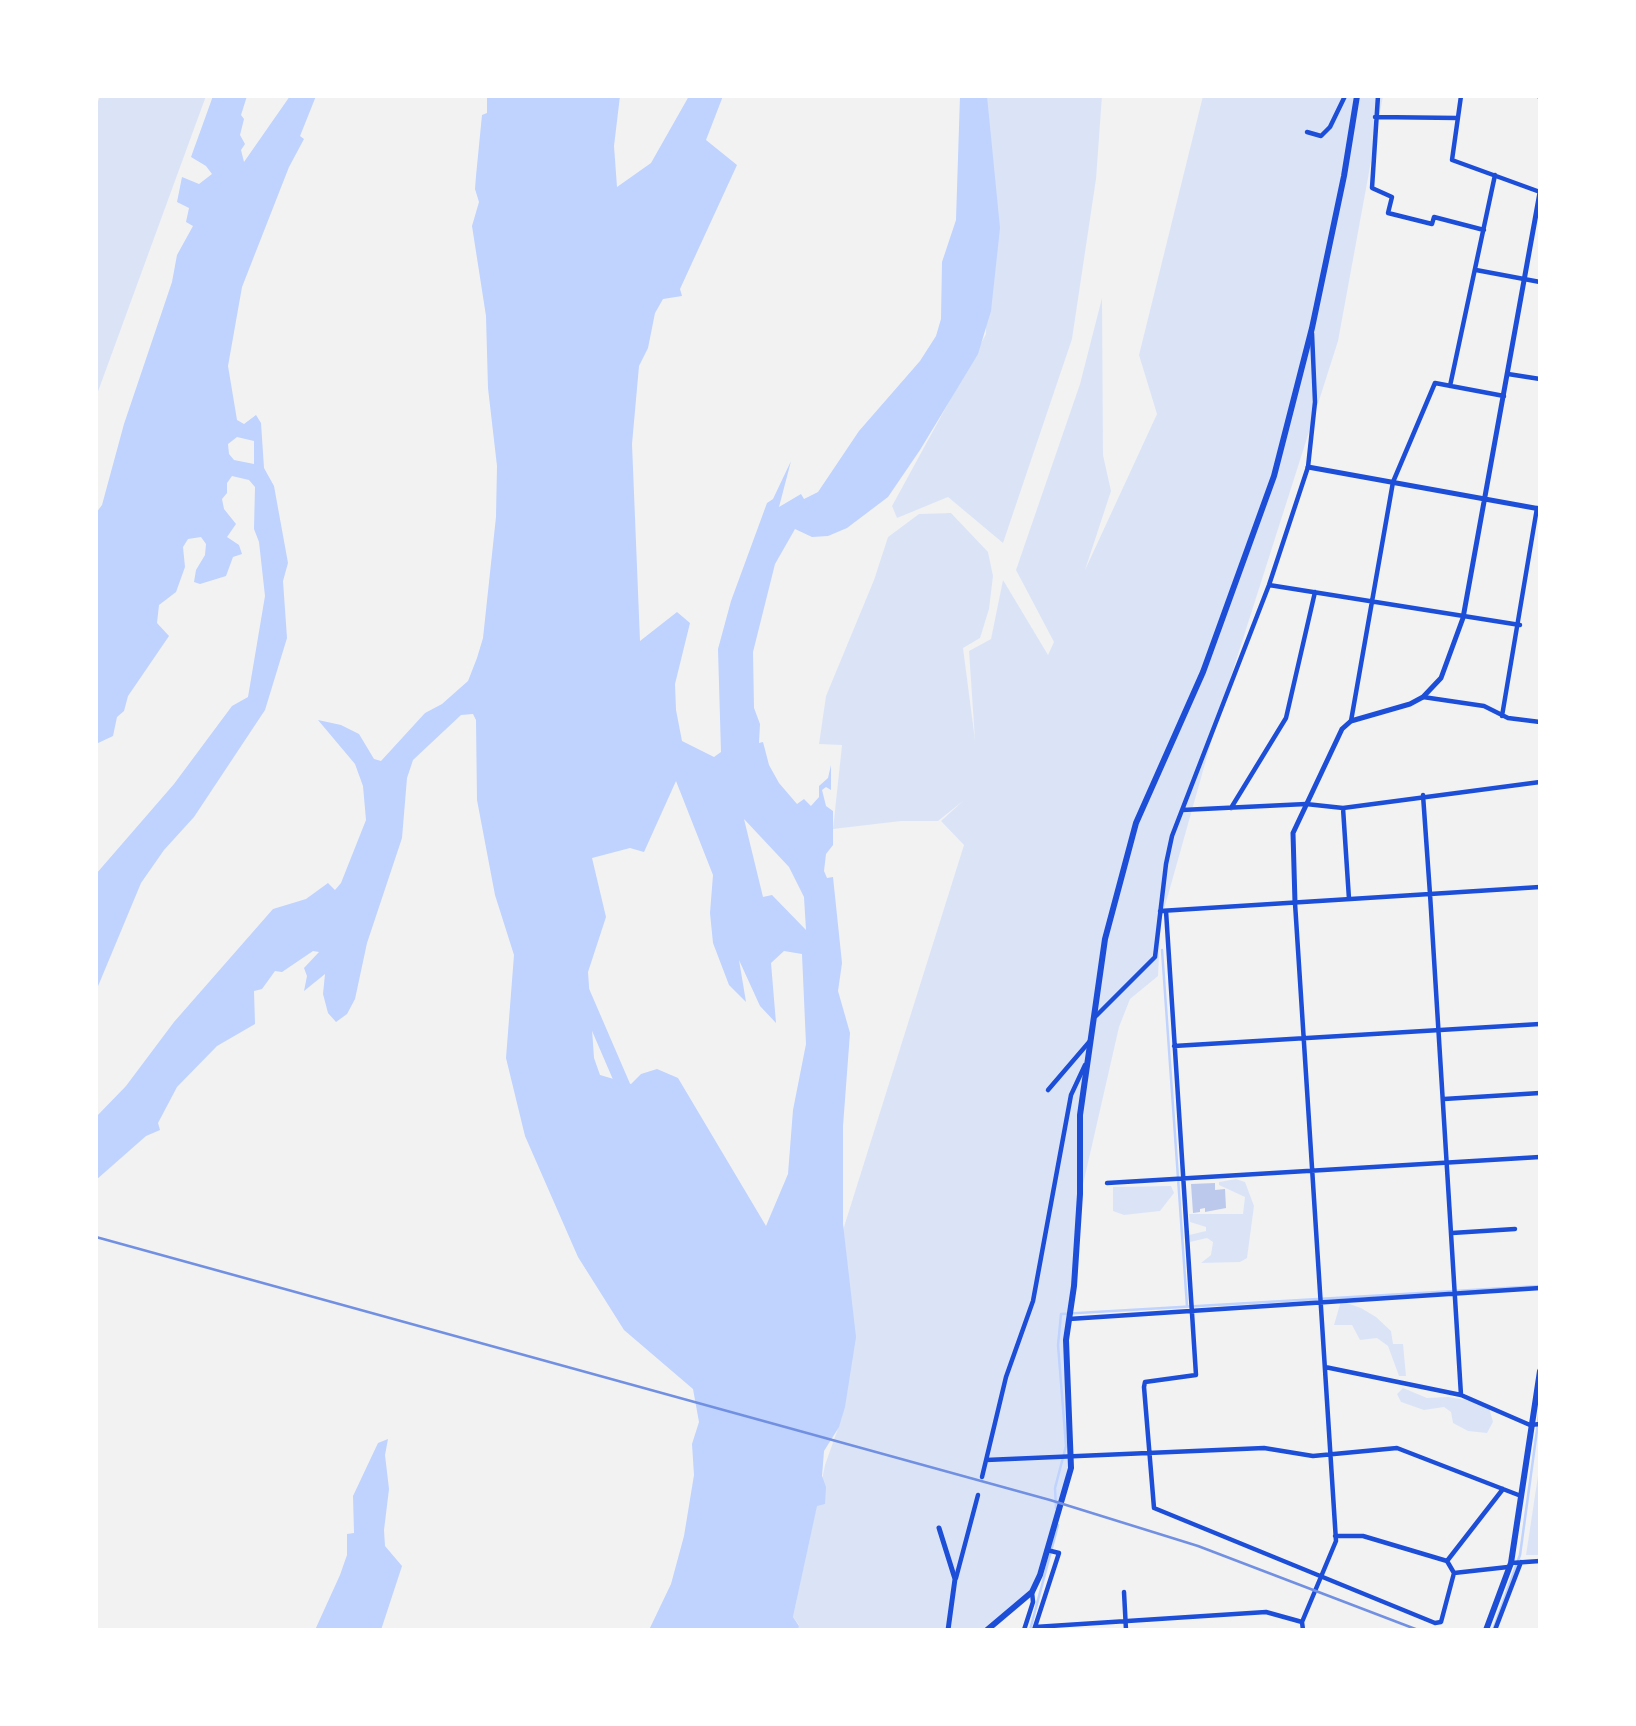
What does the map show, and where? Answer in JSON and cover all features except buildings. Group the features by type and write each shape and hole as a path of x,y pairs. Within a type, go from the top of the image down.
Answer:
{"main road":[{"path":"987,1630 1032,1592 1048,1550 1072,1458 1066,1340 1080,1194 1080,1115 1096,1016 1104,939 1136,823 1203,672 1242,572 1282,449 1312,328 1344,176 1357,96"},
{"path":"1486,1630 1510,1565 1540,1371"}],"street":[{"path":"1307,132 1321,136 1330,127 1345,96"},
{"path":"1378,96 1372,188 1392,197 1388,213 1432,224 1434,217 1484,230"},
{"path":"1303,1630 1303,1622 1335,1536 1295,903 1293,833 1342,729 1351,721 1410,705 1423,697 1441,677 1463,618 1540,192 1452,160 1461,96"},
{"path":"1375,117 1458,118"},
{"path":"1450,386 1495,176"},
{"path":"1476,270 1540,282"},
{"path":"1096,1016 1155,957 1163,911 1166,864 1182,810 1269,585 1308,467 1315,391 1312,328"},
{"path":"1508,374 1540,379"},
{"path":"1351,721 1393,482 1435,383 1504,397"},
{"path":"1308,467 1538,508 1520,625 1502,716"},
{"path":"1269,585 1520,625"},
{"path":"1231,807 1286,718 1315,592"},
{"path":"1423,697 1484,706 1502,716 1540,722"},
{"path":"1182,810 1306,804 1343,808 1423,795 1540,782"},
{"path":"1423,795 1461,1395"},
{"path":"1343,808 1349,899"},
{"path":"1163,911 1540,887"},
{"path":"1163,911 1196,1375 1145,1382 1148,1454 1154,1508 1320,1578 1435,1623 1441,1622 1454,1573 1447,1561 1363,1536 1335,1536"},
{"path":"1174,1045 1540,1024"},
{"path":"1048,1090 1093,1037"},
{"path":"982,1478 1006,1377 1033,1301 1071,1095 1088,1061"},
{"path":"1444,1099 1540,1093"},
{"path":"1107,1183 1540,1157"},
{"path":"1452,1233 1515,1229"},
{"path":"1069,1319 1540,1288"},
{"path":"1325,1367 1461,1395 1530,1425 1540,1424"},
{"path":"986,1460 1264,1448 1313,1456 1398,1448 1521,1496"},
{"path":"1447,1561 1503,1489"},
{"path":"948,1630 955,1579 978,1495"},
{"path":"939,1528 955,1579"},
{"path":"1048,1550 1059,1553 1035,1628 1266,1612 1303,1622"},
{"path":"1454,1573 1540,1561"},
{"path":"1495,1630 1521,1562"},
{"path":"1024,1630 1033,1602 1032,1592"},
{"path":"1124,1592 1126,1630"}],"shaded area":[{"path":"100,96 206,96 96,397 96,107"},
{"path":"986,96 1102,96 1096,179 1072,339 1003,543 948,497 897,518 892,506 986,334"},
{"path":"1203,96 1383,96 1338,341 1219,714 1161,920 1158,976 1130,999 1119,1027 1079,1202 1066,1348 1068,1477 1046,1554 1028,1596 989,1630 798,1630 799,1625 793,1617 825,1465 842,1417 843,1230 964,845 941,821 963,801 938,821 901,821 833,829 842,745 819,744 826,696 874,580 888,537 919,514 951,513 988,552 993,576 989,609 980,638 963,648 975,740 969,651 991,639 1003,580 1048,655 1054,642 1016,570 1080,384 1102,298 1103,455 1111,491 1085,570 1157,414 1139,355"},
{"path":"1236,1179 1245,1182 1254,1206 1247,1258 1240,1262 1201,1263 1211,1255 1213,1242 1207,1238 1190,1242 1189,1235 1206,1231 1206,1227 1190,1222 1189,1214 1243,1214 1245,1197 1219,1185 1219,1182"},
{"path":"1171,1186 1174,1193 1160,1211 1124,1215 1113,1211 1113,1187"},
{"path":"1341,1301 1376,1317 1391,1331 1393,1344 1403,1344 1406,1376 1399,1376 1388,1346 1377,1338 1360,1340 1352,1325 1334,1325"},
{"path":"1403,1388 1427,1398 1448,1397 1479,1402 1489,1407 1493,1422 1487,1433 1468,1431 1453,1423 1451,1412 1444,1407 1424,1410 1401,1402 1397,1394"},
{"path":"1539,1469 1540,1555 1526,1555"}],"water":[{"path":"213,96 247,96 241,115 244,119 240,135 245,144 241,150 244,162 290,96 316,96 300,136 304,139 289,167 242,287 228,366 237,420 244,424 256,415 261,423 264,468 274,486 288,563 283,581 287,638 265,710 194,817 164,850 141,883 96,991 96,874 174,784 232,706 248,697 265,596 259,542 254,529 255,487 249,480 232,476 227,483 227,493 222,499 224,509 236,524 227,537 239,545 242,554 233,557 226,576 200,584 194,582 196,570 205,555 206,544 201,537 188,539 183,547 185,567 176,592 159,605 157,623 169,636 128,696 124,711 117,717 113,736 96,744 96,513 102,505 124,424 172,282 177,255 193,226 186,222 189,208 177,202 182,177 199,184 212,174 206,166 191,157","holes":["237,437 254,441 254,464 234,460 229,454 228,444"]},
{"path":"487,96 620,96 614,146 617,187 651,163 689,96 723,96 706,140 737,165 680,289 682,296 663,299 655,313 648,348 639,366 632,444 640,641 677,612 690,623 675,684 676,710 682,741 714,757 721,752 718,649 731,601 767,503 773,499 791,461 779,507 801,494 804,499 818,492 859,431 920,361 936,336 941,319 942,262 956,220 960,96 987,96 1000,228 991,311 978,354 888,497 847,528 828,536 812,537 795,529 775,564 753,652 754,708 760,724 759,743 763,742 769,765 779,783 797,804 804,799 811,806 819,797 819,786 828,778 831,765 831,790 826,787 822,790 826,806 833,811 833,845 826,854 824,871 827,878 833,877 842,963 838,991 850,1033 843,1126 843,1224 856,1337 845,1407 839,1427 824,1451 822,1476 826,1487 825,1504 817,1506 793,1617 799,1626 798,1630 649,1630 671,1584 684,1536 694,1475 692,1444 699,1422 693,1389 624,1330 578,1257 525,1136 506,1058 514,955 495,895 477,800 476,720 473,714 461,715 413,760 407,778 402,838 367,943 355,999 347,1014 336,1022 328,1013 323,994 325,974 304,991 307,976 304,968 319,952 313,951 282,972 275,971 262,989 254,991 255,1024 217,1046 177,1087 158,1123 160,1130 146,1136 96,1180 96,1117 126,1086 174,1022 273,909 306,899 328,883 335,890 341,883 366,820 363,786 355,764 318,720 341,725 359,734 374,759 381,761 425,713 442,704 468,681 477,658 483,638 496,517 497,466 488,388 486,316 472,226 479,202 475,189 482,115 487,113","holes":["676,781 713,875 710,913 713,943 729,985 746,1002 739,960 760,1006 776,1023 771,963 784,951 802,954 806,1044 793,1110 788,1174 766,1226 678,1078 657,1069 641,1074 631,1084 600,1075 594,1058 588,972 606,917 592,858 630,848 644,852","744,819 789,867 804,897 806,930 772,895 763,897"]},
{"path":"388,1439 385,1455 389,1489 384,1530 385,1546 402,1566 381,1630 315,1630 347,1555 347,1534 354,1533 353,1496 378,1443"}],"waterway":[{"path":"1162,950 1187,1306"},
{"path":"582,990 629,1099"},
{"path":"1056,1508 1055,1488 1066,1446 1058,1345 1061,1314 1540,1286"},
{"path":"1493,1630 1520,1555 1540,1408"},
{"path":"1030,1630 1058,1525"}],"railway":[{"path":"96,1237 1050,1500 1198,1546 1418,1630"}]}
